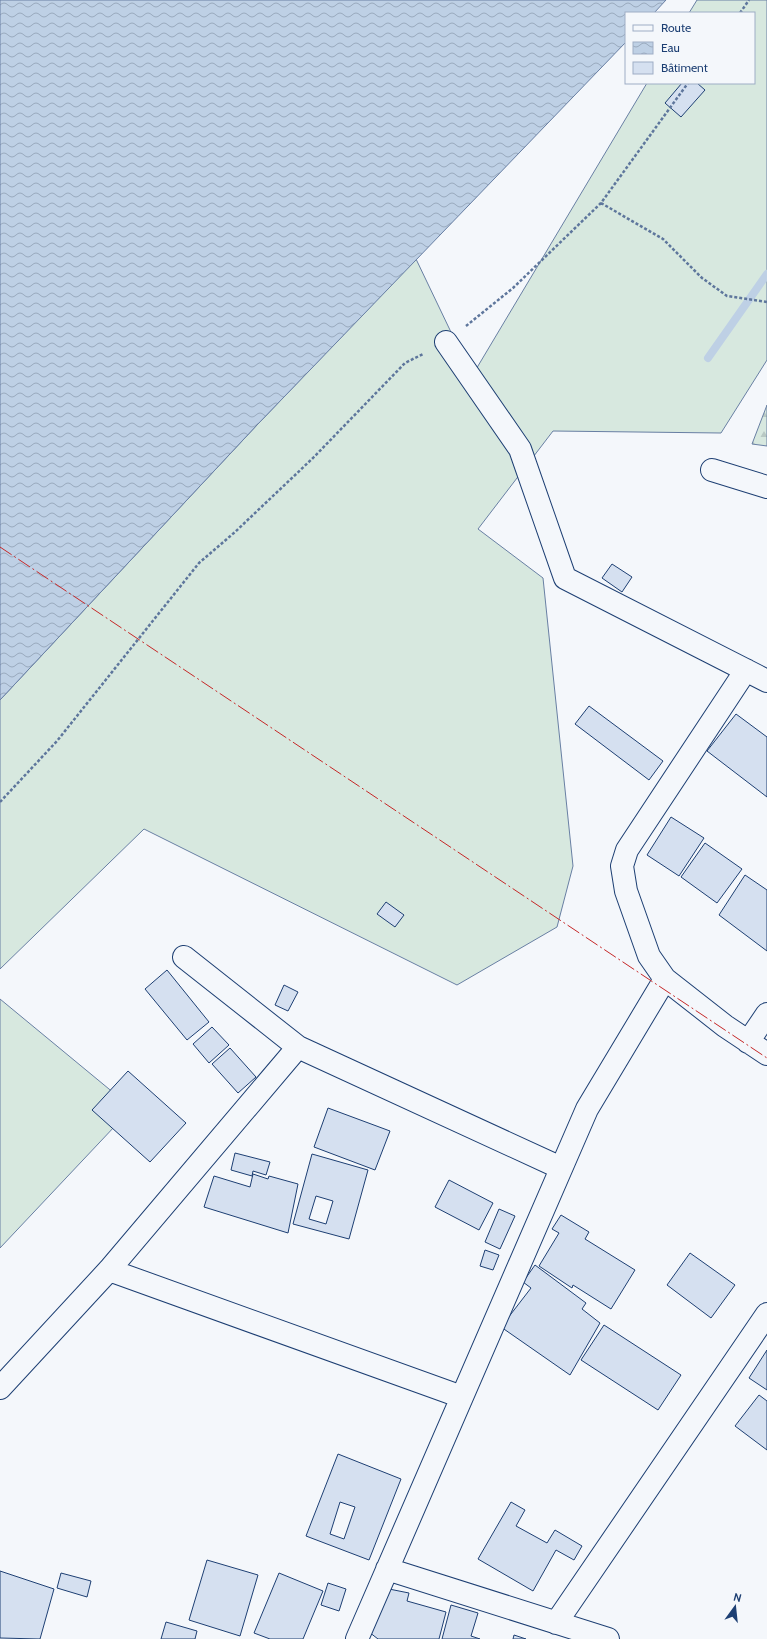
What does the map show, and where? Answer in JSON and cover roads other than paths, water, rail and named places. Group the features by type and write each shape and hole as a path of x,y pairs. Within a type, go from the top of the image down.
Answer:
{"street":[{"path":"446,342 520,449 565,578 767,681"},
{"path":"712,470 767,487"},
{"path":"746,670 627,850 622,866 626,891 650,956 665,980 725,1026 767,1054"},
{"path":"184,957 298,1047 561,1168"},
{"path":"357,1639 587,1109 665,980"},
{"path":"748,1042 767,1014"},
{"path":"0,1388 109,1270 298,1047"},
{"path":"109,1270 462,1397"},
{"path":"556,1623 767,1314"},
{"path":"387,1569 608,1639"}],"water":[{"path":"0,0 666,0 655,12 625,12 625,43 257,425 0,700"}],"waterway":[{"path":"708,358 767,274"}]}
